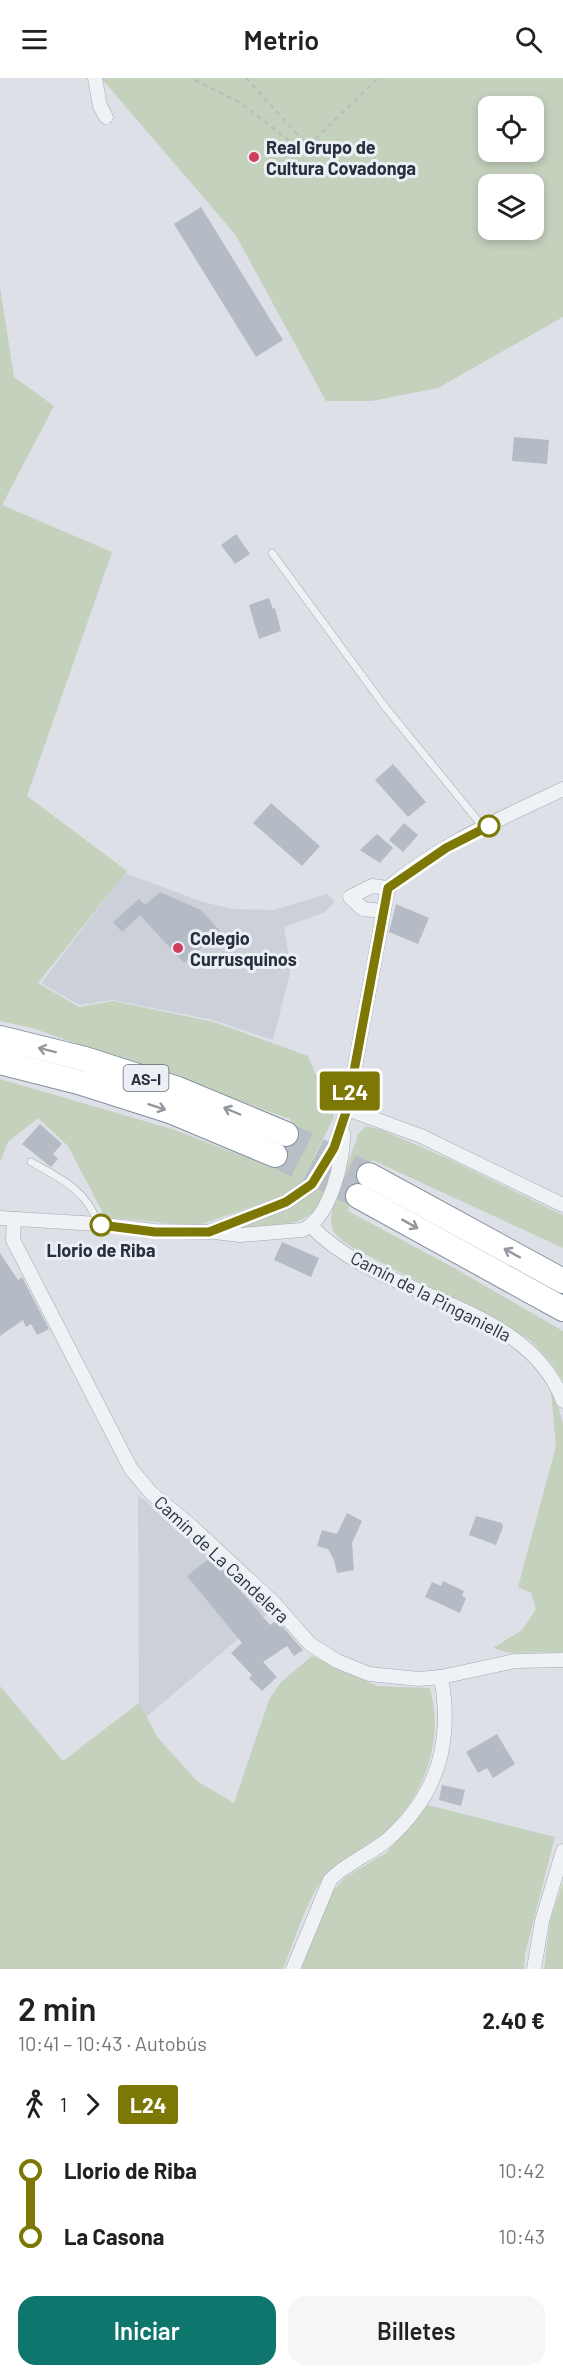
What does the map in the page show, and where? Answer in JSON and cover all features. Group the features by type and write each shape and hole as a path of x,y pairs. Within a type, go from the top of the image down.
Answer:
{"highway":[{"name":"AS-I","path":"0,1038 85,1059 178,1089 280,1144 82,1083 0,1062"},
{"path":"563,1281 364,1185 563,1309"}],"street":[{"path":"95,78 100,106 106,117"},
{"path":"209,1232 286,1202 312,1184 334,1148 347,1109 388,888 416,867 484,828 563,789"},
{"path":"383,911 363,909 350,897 372,886 388,888"},
{"path":"347,1109 421,1136 563,1205"},
{"path":"7,1219 98,1224 155,1232 209,1232 240,1235 302,1230 317,1221 330,1194 344,1151 343,1124"},
{"name":"Camín de La Candelera","path":"7,1219 13,1240 131,1468 151,1493 190,1525 273,1602 310,1644 337,1661 369,1674 397,1679 441,1677 515,1661 563,1660"},
{"name":"Camín de la Pinganiella","path":"311,1226 323,1239 381,1274 517,1339 541,1361 556,1383 563,1401"},
{"path":"293,1969 330,1880 338,1872 387,1839 418,1805 429,1786 442,1754 447,1728 441,1677"},
{"path":"534,1969 542,1921 563,1851"}],"lane":[{"path":"272,553 386,708 484,828"},
{"path":"32,1162 84,1195 94,1211 98,1224"}],"path":[{"path":"246,78 308,146"},
{"path":"195,80 241,103 297,147 308,146 378,78"}],"shaded area":[{"name":"Colegio Currusquinos","path":"125,873 203,902 232,909 274,910 327,894 335,902 323,913 284,927 291,969 273,1040 213,1020 113,1000 79,1005 41,983"},
{"path":"138,1495 208,1551 271,1611 146,1717 139,1703"}],"green space":[{"path":"101,78 563,78 563,317 438,388 372,401 326,401 235,234"},
{"path":"0,287 14,377 54,406 2,505 112,552 27,796 127,871 38,983 79,1007 113,1001 214,1022 308,1056 334,1117 299,1187 272,1200 196,1226 105,1217 68,1146 38,1118 8,1142 0,1162 0,1079 175,1130 268,1166 275,1164 293,1124 290,1119 32,1028 0,1021"},
{"path":"366,1126 382,1130 451,1160 563,1215 563,1248 372,1160 365,1169 363,1184 354,1190 348,1211 456,1269 563,1331 563,1381 552,1364 530,1340 359,1251 335,1234 331,1222 332,1210 358,1134"},
{"path":"331,1169 327,1190 320,1205 310,1215 299,1221 285,1224 235,1229 299,1201"},
{"path":"550,1380 563,1423 563,1652 509,1653 493,1648 522,1630 536,1609 531,1593 518,1587 556,1446"},
{"path":"312,1656 377,1686 430,1688 434,1710 434,1732 431,1753 416,1793 390,1827 362,1851 330,1872 318,1885 283,1969 0,1969 0,1686 63,1761 139,1703 158,1738 197,1781 234,1803 269,1700 280,1683"},
{"path":"428,1805 555,1837 525,1954 524,1969 299,1969 331,1893 346,1877 386,1853"},
{"path":"563,1882 563,1969 544,1969 550,1921"}],"building":[{"path":"201,207 283,340 256,357 174,224"},
{"path":"514,437 549,440 547,464 512,461"},
{"path":"236,534 250,554 235,564 221,545"},
{"path":"269,598 273,609 275,608 281,631 259,639 249,605"},
{"path":"393,764 426,802 408,817 375,780"},
{"path":"271,803 320,846 302,866 253,823"},
{"path":"404,823 418,835 403,852 389,840"},
{"path":"377,834 393,848 380,863 360,850"},
{"path":"160,892 201,910 220,931 184,963 140,915 122,932 113,922 139,899 145,905"},
{"path":"396,904 429,918 418,944 389,932"},
{"path":"40,1124 62,1144 53,1154 58,1159 51,1167 22,1144"},
{"path":"282,1242 319,1258 311,1277 274,1260"},
{"path":"0,1253 18,1280 22,1277 49,1329 37,1335 31,1324 26,1327 23,1320 0,1336"},
{"path":"347,1513 362,1521 352,1543 354,1570 337,1573 328,1549 317,1546 322,1530 337,1534"},
{"path":"476,1516 502,1523 503,1527 496,1545 469,1535"},
{"path":"211,1557 270,1625 277,1620 303,1650 294,1656 287,1646 263,1662 277,1677 262,1691 249,1678 252,1675 231,1653 242,1643 187,1576"},
{"path":"443,1581 464,1591 462,1596 466,1598 460,1613 425,1597 432,1582 441,1586"},
{"path":"497,1734 515,1764 493,1778 487,1768 478,1773 466,1752"},
{"path":"442,1785 465,1790 461,1806 439,1800"}],"tunnel":[{"path":"286,1134 369,1175"},
{"path":"275,1155 358,1196"}],"bus line":[{"name":"L24","path":"101,1225 155,1232 209,1232 286,1202 312,1184 334,1148 347,1109 388,888 462,838 489,826"}],"place":[{"name":"Real Grupo de Cultura Covadonga","path":"254,157"},
{"name":"Colegio Currusquinos","path":"178,948"},
{"name":"Llorio de Riba","path":"101,1225"}]}
